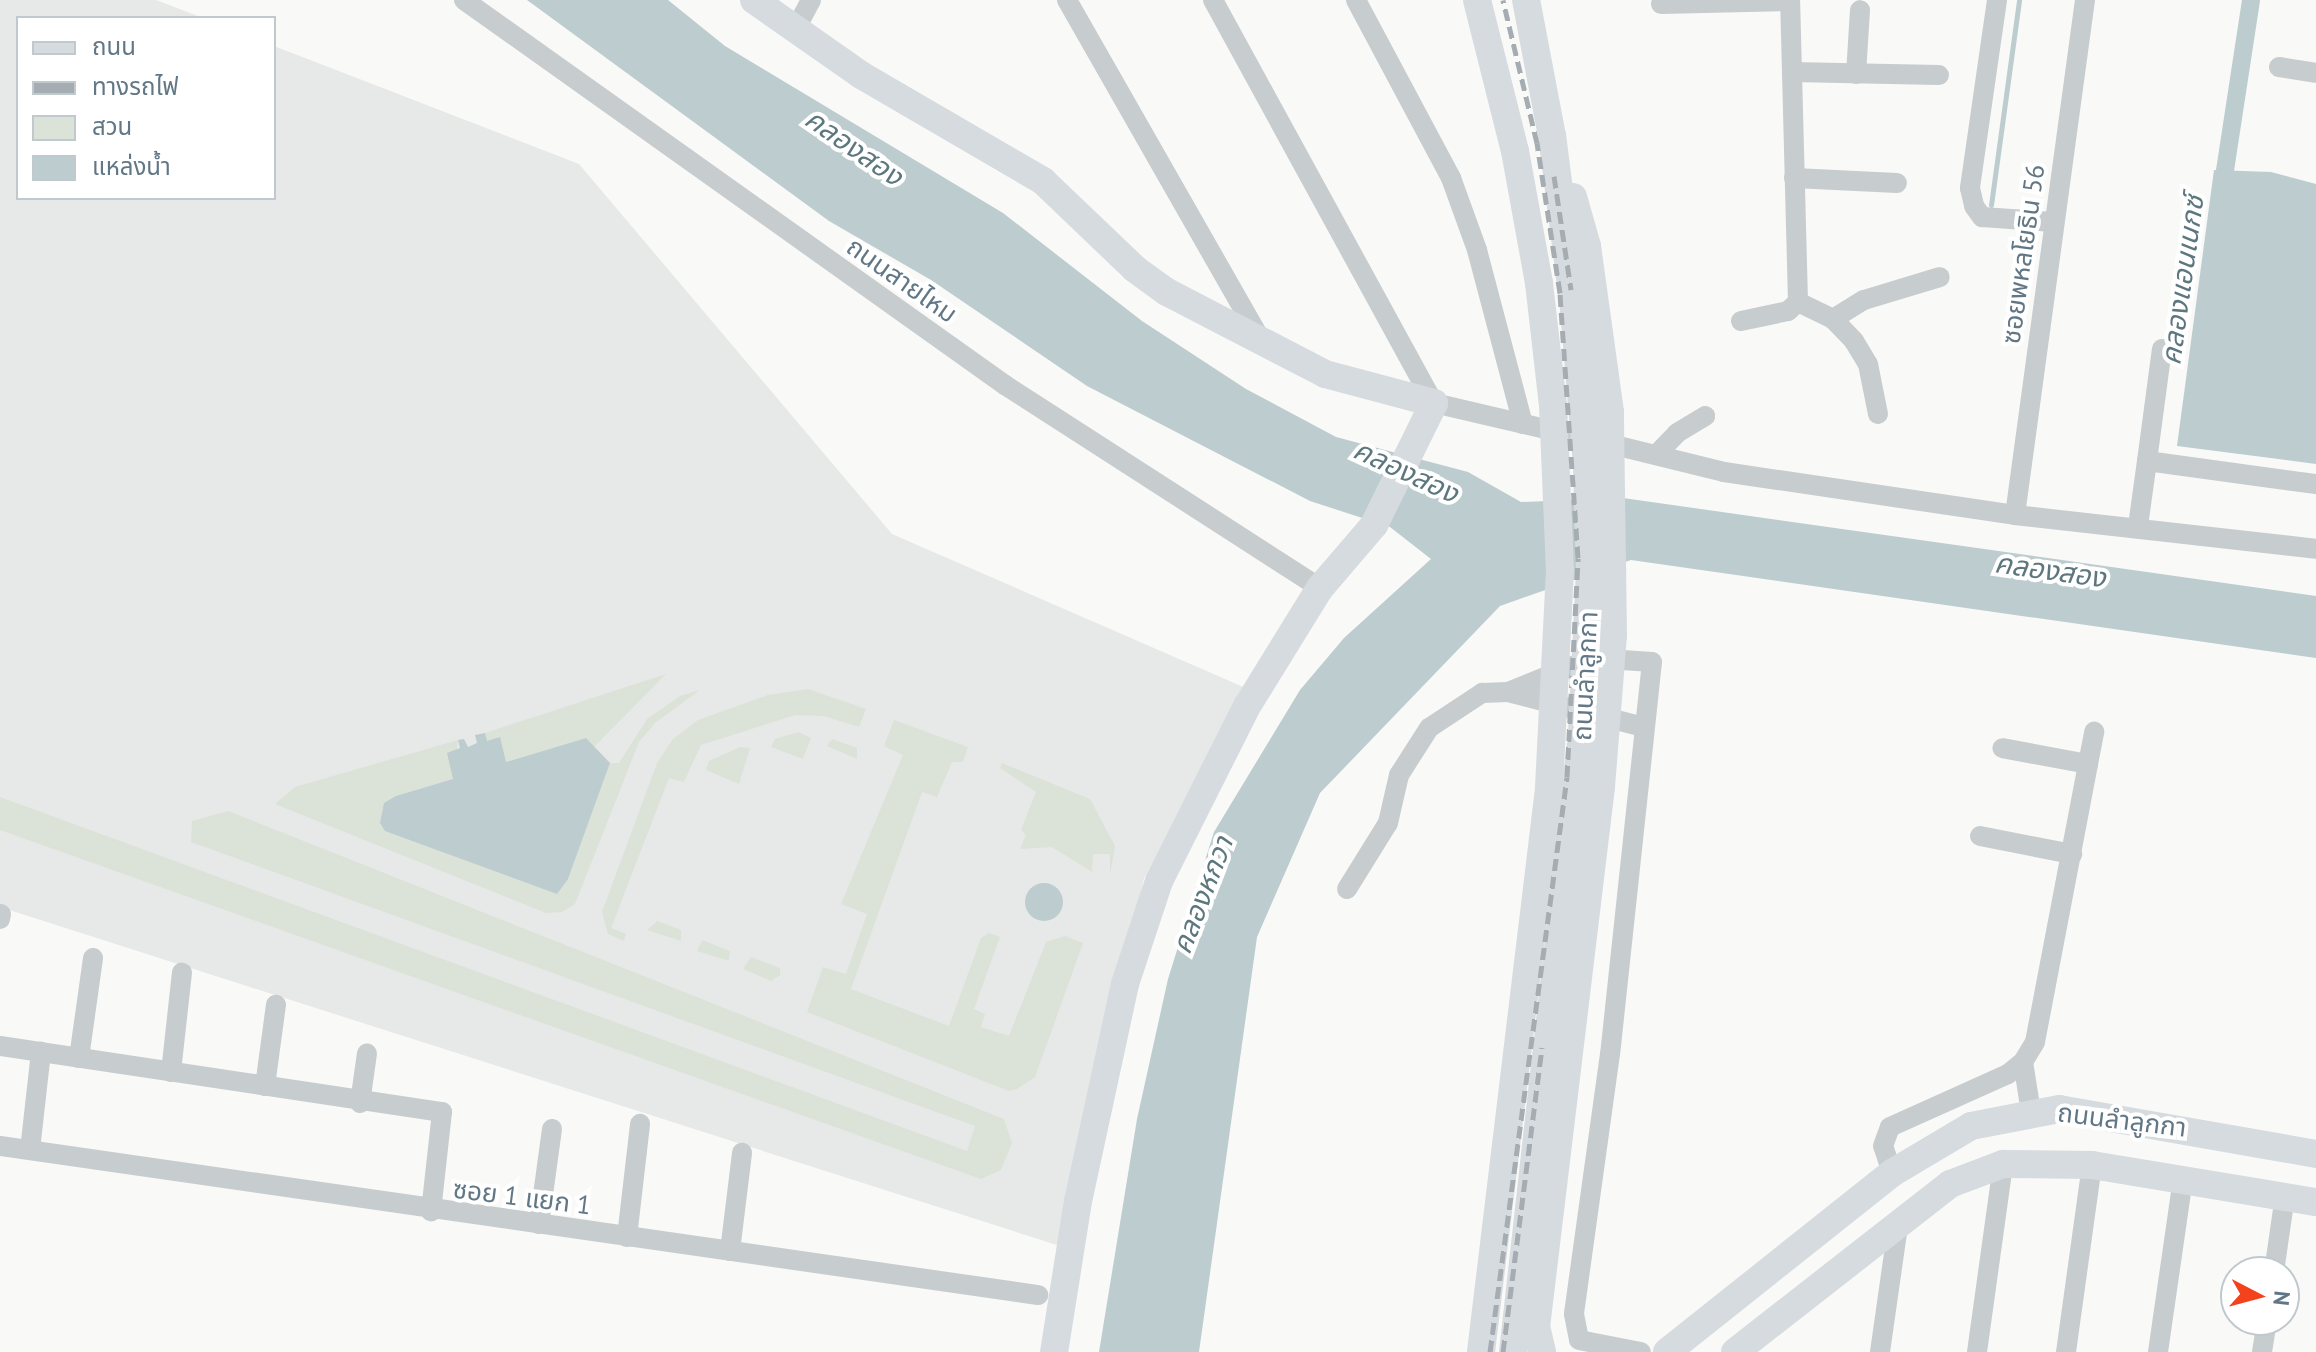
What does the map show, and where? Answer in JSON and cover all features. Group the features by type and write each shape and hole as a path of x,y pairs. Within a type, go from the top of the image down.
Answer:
{"main road":[{"path":"754,0 794,32 1009,157 1043,181 1156,285 1325,374 1434,403 1374,525 1320,588 1238,724 1159,881 1135,945 1078,1201 1054,1352"},
{"name":"ถนนลำลูกกา","path":"1513,1352 1578,780 1588,637 1585,421 1552,136 1526,0"},
{"name":"ถนนลำลูกกา","path":"1477,2 1515,151 1539,283 1559,518 1554,738 1481,1352"},
{"path":"1537,1344 1608,700 1612,479 1607,382 1587,246 1552,136"},
{"name":"ถนนลำลูกกา","path":"1667,1352 1892,1173 1971,1126 2059,1109 2105,1114 2316,1154"},
{"name":"ถนนลำลูกกา","path":"1735,1352 1950,1184 2003,1164 2092,1165 2316,1202"}],"street":[{"name":"ถนนสายไหม","path":"464,0 1005,385 1320,588"},
{"path":"794,32 811,0"},
{"path":"1067,0 1261,340"},
{"path":"1213,0 1434,403 1724,472 2015,515 2138,526 2316,549"},
{"path":"1356,0 1451,178 1477,250 1523,424"},
{"path":"1661,4 1790,0 1798,302 1788,311 1741,321"},
{"path":"1997,0 1970,188 1974,206 1982,217 2053,222"},
{"name":"ซอยพหลโยธิน 56","path":"2015,515 2085,0"},
{"path":"1856,74 1860,10"},
{"path":"2279,67 2316,73"},
{"path":"1792,72 1939,75"},
{"path":"1794,178 1897,183"},
{"path":"1833,319 1850,305 1940,277"},
{"path":"1798,302 1833,319 1868,364 1878,414"},
{"path":"2138,526 2162,349"},
{"path":"1657,454 1677,433 1705,416"},
{"path":"2147,461 2316,484"},
{"path":"1508,692 1592,658 1652,662 1610,1054 1574,1314 1579,1340 1641,1352"},
{"path":"1347,889 1388,823 1399,775 1429,728 1482,693 1508,692 1643,727"},
{"path":"1892,1173 1883,1146 1890,1127 2023,1062 2035,1042 2094,732"},
{"path":"2002,748 2088,764"},
{"path":"1980,836 2072,854"},
{"path":"79,1058 93,958"},
{"path":"171,1072 182,973"},
{"path":"265,1086 276,1005"},
{"path":"0,1046 360,1103 442,1112 431,1211"},
{"path":"30,1150 41,1052"},
{"path":"360,1103 367,1053"},
{"path":"2023,1062 2031,1112"},
{"path":"627,1237 640,1124"},
{"path":"539,1224 552,1129"},
{"name":"ซอย 1 แยก 1","path":"0,1146 431,1211 1038,1295"},
{"path":"730,1251 742,1153"},
{"path":"1977,1352 2003,1164"},
{"path":"2066,1352 2092,1165"},
{"path":"2158,1352 2183,1179"},
{"path":"2276,1256 2285,1196"},
{"path":"1880,1352 1898,1225"}],"shaded area":[{"path":"0,0 156,0 198,16 16,16 16,200 276,200 276,47 579,164 892,534 1248,689 1144,878 1063,1247 0,907"}],"green space":[{"path":"666,674 594,747 586,738 506,762 499,737 486,742 485,733"},
{"path":"808,689 866,709 859,727 824,716 795,715 701,745 684,782 669,778 611,928 626,934 624,941 608,934 602,912 657,763 673,739 698,720 768,695"},
{"path":"700,690 655,723 639,742 575,904 562,912 546,913 275,804 295,787 458,740 454,779 396,796 568,879 610,763 619,763 647,719 680,696"},
{"path":"894,720 968,747 963,762 952,762 937,797 922,792 851,989 949,1026 981,938 989,933 1000,937 974,1009 985,1014 981,1027 1009,1036 1046,942 1065,936 1083,943 1035,1077 1017,1089 1009,1091 807,1012 823,967 846,974 867,914 841,904 903,755 884,746"},
{"path":"799,732 811,738 803,759 771,747 775,739"},
{"path":"832,739 857,748 857,759 827,746"},
{"path":"740,747 750,748 739,784 706,770 709,761"},
{"path":"1002,763 1090,799 1115,846 1110,875 1110,854 1093,854 1092,872 1052,847 1020,849 1026,835 1021,830 1036,792 1000,768"},
{"path":"0,797 967,1151 975,1126 191,842 192,821 228,811 1004,1119 1012,1143 1001,1170 981,1179 0,830"},
{"path":"657,921 681,930 681,941 647,930"},
{"path":"702,940 730,951 729,961 697,951"},
{"path":"751,957 780,968 780,975 771,981 743,969"}],"water":[{"path":"527,0 668,0 725,46 1003,213 1142,321 1246,389 1336,437 1468,472 1521,502 1623,498 2316,596 2316,658 1631,560 1500,606 1320,793 1257,937 1199,1352 1099,1352 1137,1119 1168,979 1214,832 1300,690 1344,638 1431,559 1390,527 1310,501 1087,386 931,280 829,221"},
{"path":"2214,170 2271,172 2316,184 2316,464 2177,446"},
{"path":"485,733 487,741 500,737 506,762 586,738 610,763 568,879 557,894 385,831 380,823 384,803 396,796 453,779 447,753 460,748 458,740 464,739 468,747 477,743 475,735"},
{"path":"1044,883 1057,889 1063,902 1057,915 1044,921 1031,915 1025,902 1031,889"}],"waterway":[{"path":"1991,205 2019,0"},
{"name":"คลองแอนเนกซ์","path":"2222,190 2251,0"}],"railway":[{"path":"1490,1352 1567,777 1578,558 1560,293 1537,143 1503,0"},
{"path":"1554,176 1571,290"},
{"path":"1503,1352 1542,1047"}],"water label":[{"name":"คลองสอง","path":"854,147"},
{"name":"คลองสอง","path":"1406,471"},
{"name":"คลองสอง","path":"2050,570"},
{"name":"คลองหกวา","path":"1202,895"}]}
